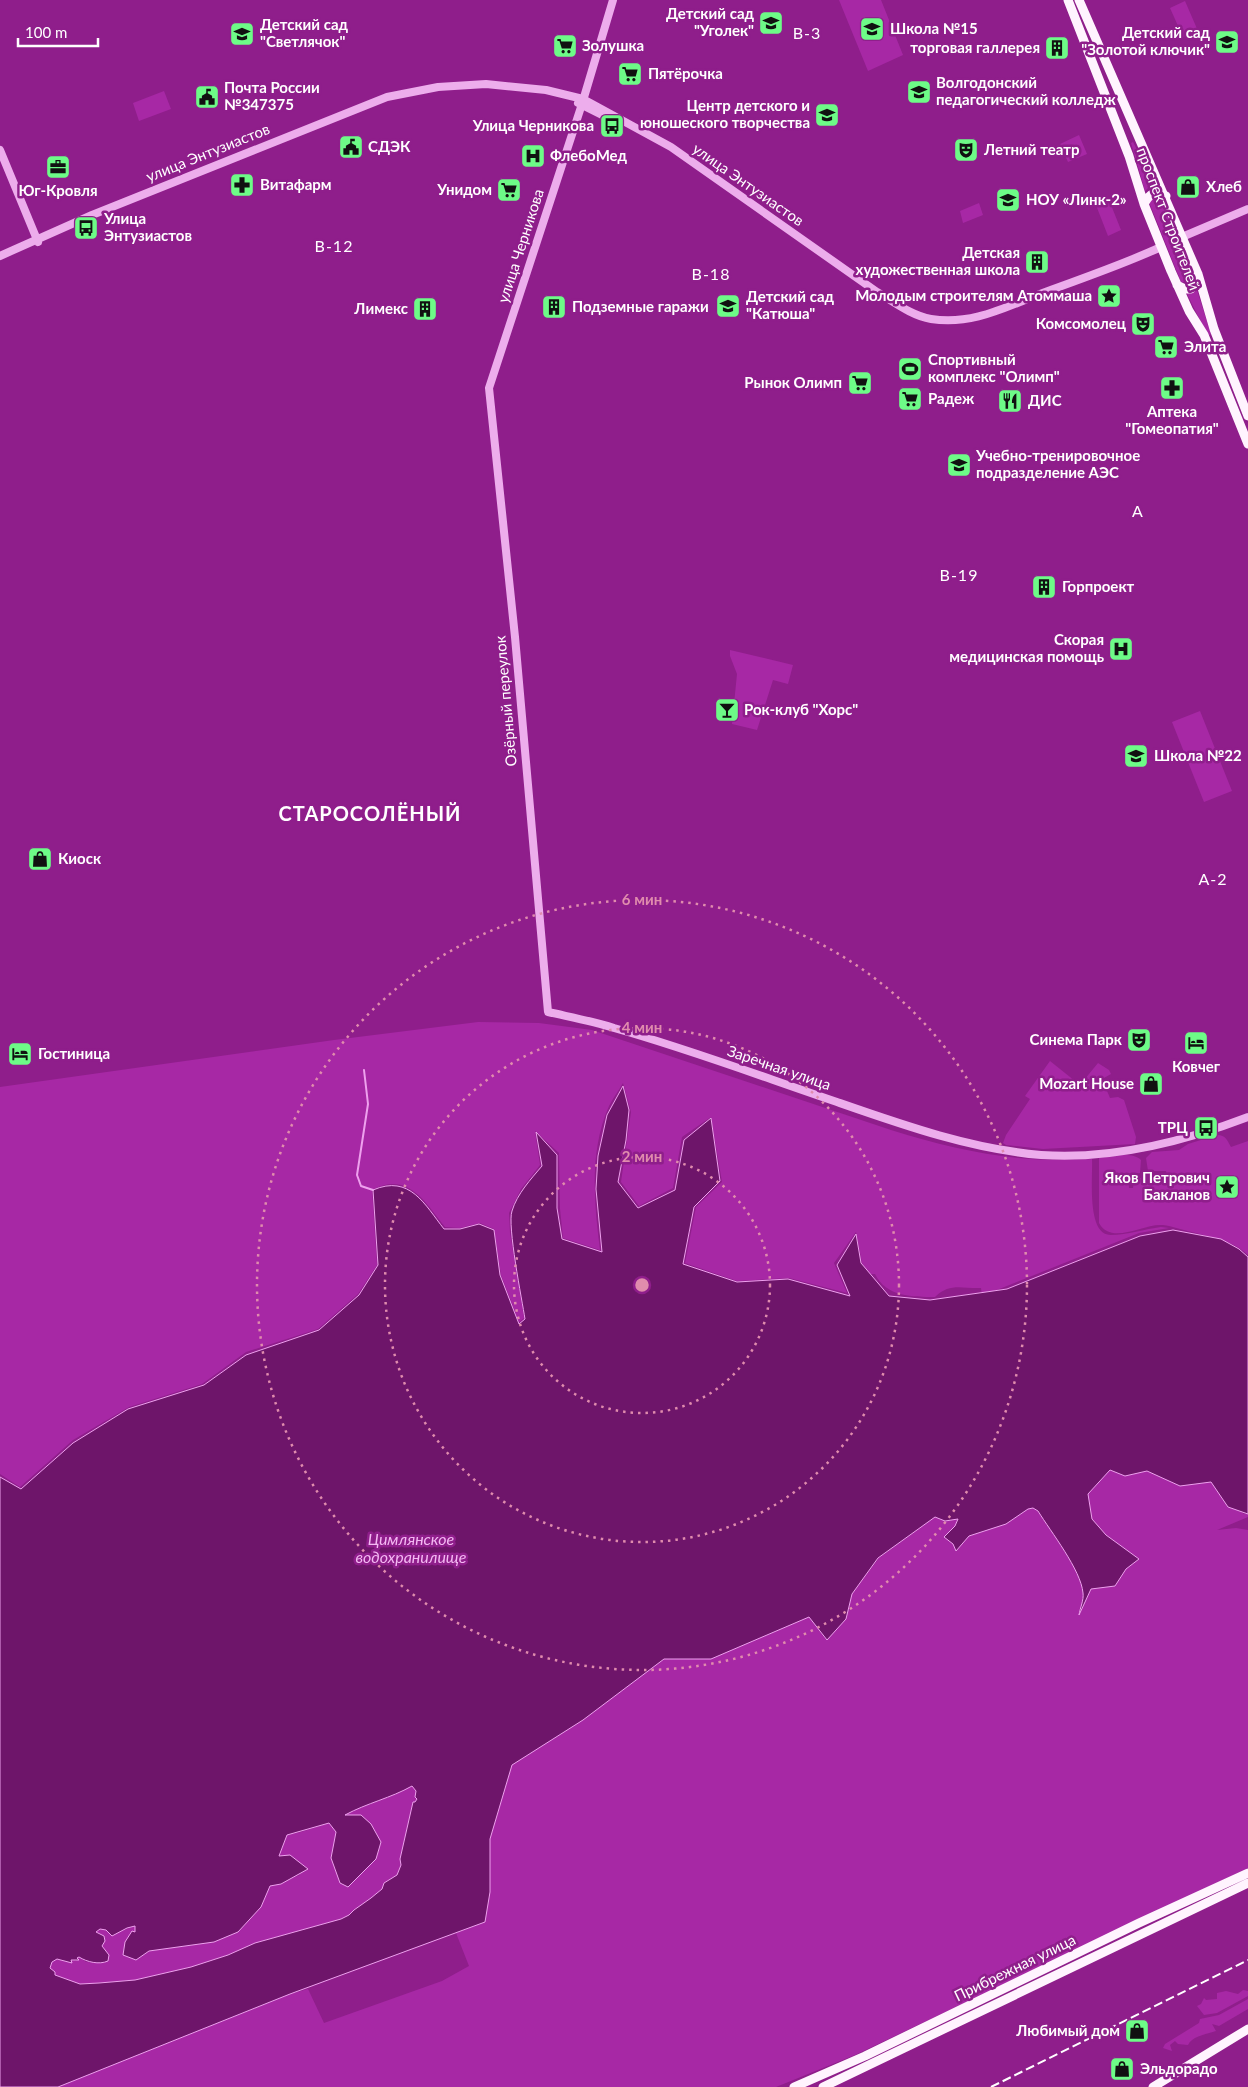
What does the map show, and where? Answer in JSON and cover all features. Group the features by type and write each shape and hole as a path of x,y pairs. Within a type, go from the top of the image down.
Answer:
{"main road":[{"name":"проспект Строителей","path":"1068,0 1129,156 1144,204 1162,249 1189,311 1204,335 1248,444"},
{"name":"проспект Строителей","path":"1079,0 1145,156 1166,196 1198,274 1214,329 1248,416"},
{"path":"1144,204 1148,196 1153,193 1166,196"},
{"path":"1177,285 1184,289 1191,289 1195,284 1198,274"},
{"name":"Прибрежная улица","path":"794,2087 865,2056 1130,1927 1248,1873"},
{"name":"Прибрежная улица","path":"823,2087 1248,1883"},
{"path":"1153,2087 1248,2029"}],"street":[{"name":"улица Черникова","path":"489,388 612,0"},
{"name":"улица Энтузиастов","path":"0,256 37,242 101,212 387,98 438,87 486,84 546,90 581,101 672,147 877,292 911,313 930,319 964,320 998,312 1032,297 1162,249"},
{"path":"0,150 37,242"},
{"path":"0,154 37,242"},
{"path":"1183,239 1248,209"},
{"path":"1183,239 1248,214"},
{"name":"Озёрный переулок","path":"489,388 515,637 548,1012"},
{"name":"Заречная улица","path":"548,1012 613,1027 902,1124 955,1140 1000,1150 1042,1155 1078,1155 1143,1148 1209,1132 1248,1117"}],"shaded area":[{"name":"Школа №15","path":"839,0 881,0 903,55 868,71"},
{"path":"1185,1 1198,31 1183,37 1170,8"},
{"path":"164,91 171,109 139,121 133,103"},
{"path":"1079,135 1087,154 1068,162 1060,144"},
{"path":"1133,142 1156,187 1149,187 1145,191 1131,143"},
{"path":"1107,195 1121,230 1108,236 1094,200"},
{"path":"1151,197 1161,198 1193,277 1190,282 1181,282 1149,202"},
{"path":"979,203 983,215 963,223 960,211"},
{"path":"1196,287 1211,334 1208,336 1186,292"},
{"path":"730,650 793,665 788,684 773,680 757,730 732,724 737,674 730,656"},
{"path":"1200,711 1232,791 1204,802 1172,722"},
{"path":"478,1022 539,1023 592,1030 891,1130 965,1150 1040,1160 1092,1159 1092,1204 1094,1216 1103,1233 1117,1235 1161,1227 1169,1228 1139,1233 982,1296 981,1288 951,1288 946,1289 935,1297 909,1296 893,1291 880,1282 875,1274 867,1274 862,1263 856,1232 834,1263 847,1293 789,1278 737,1281 685,1263 696,1207 722,1182 711,1117 682,1137 673,1188 639,1206 621,1182 631,1112 623,1083 609,1106 598,1141 595,1196 600,1250 563,1238 560,1209 559,1153 535,1131 540,1165 521,1189 509,1213 510,1233 524,1318 519,1322 501,1275 494,1229 480,1223 460,1228 445,1227 423,1199 414,1192 396,1184 385,1185 372,1190 377,1265 358,1294 318,1329 246,1352 202,1384 129,1407 73,1440 20,1487 0,1474 0,1087 334,1040"},
{"path":"1050,1061 1080,1085 1098,1063 1109,1070 1111,1074 1102,1079 1110,1098 1118,1097 1124,1100 1136,1137 1135,1144 1043,1149 1006,1145 1003,1143 1006,1135 1030,1099 1025,1096"},
{"path":"1217,1135 1224,1137 1231,1147 1248,1141 1248,1255 1222,1240 1170,1226 1155,1225 1128,1232 1112,1233 1105,1230 1099,1223 1099,1158 1126,1155 1137,1157 1141,1160 1140,1173 1128,1176 1129,1188 1133,1188 1134,1180 1138,1178 1155,1177 1159,1182 1167,1180 1166,1171 1148,1171 1146,1158 1152,1152 1179,1150 1188,1144"},
{"path":"1110,1470 1125,1476 1147,1471 1180,1486 1211,1482 1218,1490 1222,1499 1244,1514 1248,1514 1248,1517 1217,1530 1236,1528 1248,1530 1248,1868 855,2055 776,2087 58,2087 290,1994 308,1989 324,2023 442,1981 469,1966 456,1933 485,1922 490,1892 490,1839 511,1765 583,1720 664,1659 711,1659 809,1617 826,1640 846,1619 852,1594 879,1558 935,1517 945,1521 958,1518 955,1526 969,1536 1006,1524 1028,1509 1033,1508 1038,1511 1065,1551 1077,1574 1083,1596 1080,1612 1091,1589 1115,1586 1126,1569 1139,1559 1106,1535 1092,1519 1087,1494"},
{"path":"412,1786 417,1798 413,1802 400,1859 401,1865 397,1875 384,1883 382,1889 349,1915 341,1919 255,1943 228,1955 191,1967 135,1980 80,1984 54,1975 50,1968 52,1962 57,1959 71,1962 70,1960 76,1961 79,1957 86,1962 104,1963 105,1950 102,1946 103,1940 101,1934 96,1932 100,1929 116,1933 135,1926 135,1932 132,1931 125,1942 136,1960 149,1951 214,1942 238,1932 261,1907 270,1886 300,1875 279,1857 287,1835 329,1823 336,1832 331,1858 348,1887 376,1859 344,1815"},
{"path":"1243,1990 1248,1991 1248,1996 1217,2013 1204,2015 1197,2006 1201,2004 1204,1998 1206,2000 1217,1999 1217,1993 1226,1991 1238,1994"},
{"path":"1248,1999 1248,2009 1219,2026 1212,2024 1216,2031 1196,2037 1188,2045 1178,2044 1175,2041 1170,2045 1172,2051 1163,2048 1165,2044 1199,2023 1200,2019 1219,2015"}],"water":[{"name":"Цимлянское водохранилище","path":"623,1086 629,1110 626,1140 618,1182 638,1208 675,1190 684,1140 711,1118 720,1181 694,1207 683,1264 737,1282 788,1279 850,1296 837,1265 856,1234 861,1263 889,1296 930,1300 1007,1289 1140,1236 1173,1230 1221,1239 1239,1249 1248,1257 1248,1514 1228,1507 1211,1482 1180,1486 1147,1471 1125,1476 1110,1470 1088,1494 1092,1519 1106,1535 1139,1559 1126,1569 1115,1586 1091,1589 1079,1615 1083,1596 1077,1573 1038,1511 1033,1508 1028,1509 1006,1524 969,1536 956,1551 953,1544 944,1537 955,1526 958,1519 945,1521 935,1517 878,1558 852,1594 846,1619 827,1640 809,1617 711,1659 664,1659 583,1720 512,1765 490,1839 490,1892 485,1922 290,1994 58,2087 0,2087 0,1477 21,1489 73,1443 128,1409 204,1385 246,1355 319,1330 359,1295 378,1265 373,1190 386,1186 397,1186 415,1194 444,1229 460,1229 479,1224 494,1230 500,1275 519,1324 525,1319 513,1246 511,1219 517,1199 542,1166 536,1132 557,1155 557,1208 562,1239 602,1252 596,1189 598,1156 607,1115","holes":["412,1786 416,1791 415,1797 417,1799 413,1802 400,1859 401,1865 397,1875 384,1883 382,1889 371,1898 341,1919 255,1943 228,1955 191,1967 135,1980 80,1984 55,1975 55,1972 50,1968 52,1962 57,1959 72,1963 71,1960 79,1960 77,1958 79,1957 93,1962 101,1963 108,1961 109,1955 102,1946 105,1941 104,1936 96,1932 100,1929 106,1930 112,1936 135,1926 135,1932 132,1931 125,1942 123,1955 136,1960 149,1951 214,1942 238,1932 261,1907 270,1886 281,1884 308,1869 290,1855 279,1856 287,1835 329,1823 336,1832 331,1858 340,1883 348,1887 376,1859 381,1842 371,1824 361,1815 345,1815"]}],"waterway":[{"path":"364,1070 368,1104 357,1175 361,1186 373,1190"}],"railway":[{"path":"991,2087 1248,1960"}],"place":[{"name":"Детский сад \"Уголек\"","path":"771,23"},
{"name":"Школа №15","path":"872,29"},
{"name":"Детский сад \"Светлячок\"","path":"242,34"},
{"name":"Детский сад \"Золотой ключик\"","path":"1227,42"},
{"name":"Золушка","path":"565,46"},
{"name":"торговая галлерея","path":"1057,48"},
{"name":"Пятёрочка","path":"630,74"},
{"name":"Волгодонский педагогический колледж","path":"919,92"},
{"name":"Почта России №347375","path":"207,97"},
{"name":"Центр детского и юношеского творчества","path":"827,115"},
{"name":"Улица Черникова","path":"612,126"},
{"name":"СДЭК","path":"351,147"},
{"name":"Летний театр","path":"966,150"},
{"name":"ФлебоМед","path":"533,156"},
{"name":"Юг-Кровля","path":"58,167"},
{"name":"Витафарм","path":"242,185"},
{"name":"Хлеб","path":"1188,187"},
{"name":"Унидом","path":"509,190"},
{"name":"НОУ «Линк-2»","path":"1008,200"},
{"name":"Улица Энтузиастов","path":"86,228"},
{"name":"Детская художественная школа","path":"1037,262"},
{"name":"Молодым строителям Атоммаша","path":"1109,296"},
{"name":"Детский сад \"Катюша\"","path":"728,306"},
{"name":"Подземные гаражи","path":"554,307"},
{"name":"Лимекс","path":"425,309"},
{"name":"Комсомолец","path":"1143,324"},
{"name":"Элита","path":"1166,347"},
{"name":"Спортивный комплекс \"Олимп\"","path":"910,369"},
{"name":"Рынок Олимп","path":"860,383"},
{"name":"Аптека \"Гомеопатия\"","path":"1172,388"},
{"name":"Радеж","path":"910,399"},
{"name":"ДИС","path":"1010,401"},
{"name":"Учебно-тренировочное подразделение АЭС","path":"959,465"},
{"name":"Горпроект","path":"1044,587"},
{"name":"Скорая медицинская помощь","path":"1121,649"},
{"name":"Рок-клуб \"Хорс\"","path":"727,710"},
{"name":"Школа №22","path":"1136,756"},
{"name":"Киоск","path":"40,859"},
{"name":"Синема Парк","path":"1139,1040"},
{"name":"Ковчег","path":"1196,1043"},
{"name":"Гостиница","path":"20,1054"},
{"name":"Mozart House","path":"1151,1084"},
{"name":"ТРЦ","path":"1206,1128"},
{"name":"Яков Петрович Бакланов","path":"1227,1187"},
{"name":"Любимый дом","path":"1137,2031"},
{"name":"Эльдорадо","path":"1122,2069"}],"district":[{"name":"В-3","path":"807,33"},
{"name":"В-12","path":"334,246"},
{"name":"В-18","path":"711,274"},
{"name":"А","path":"1138,511"},
{"name":"В-19","path":"959,575"},
{"name":"СТАРОCОЛЁНЫЙ","path":"370,814"},
{"name":"А-2","path":"1213,879"}]}
